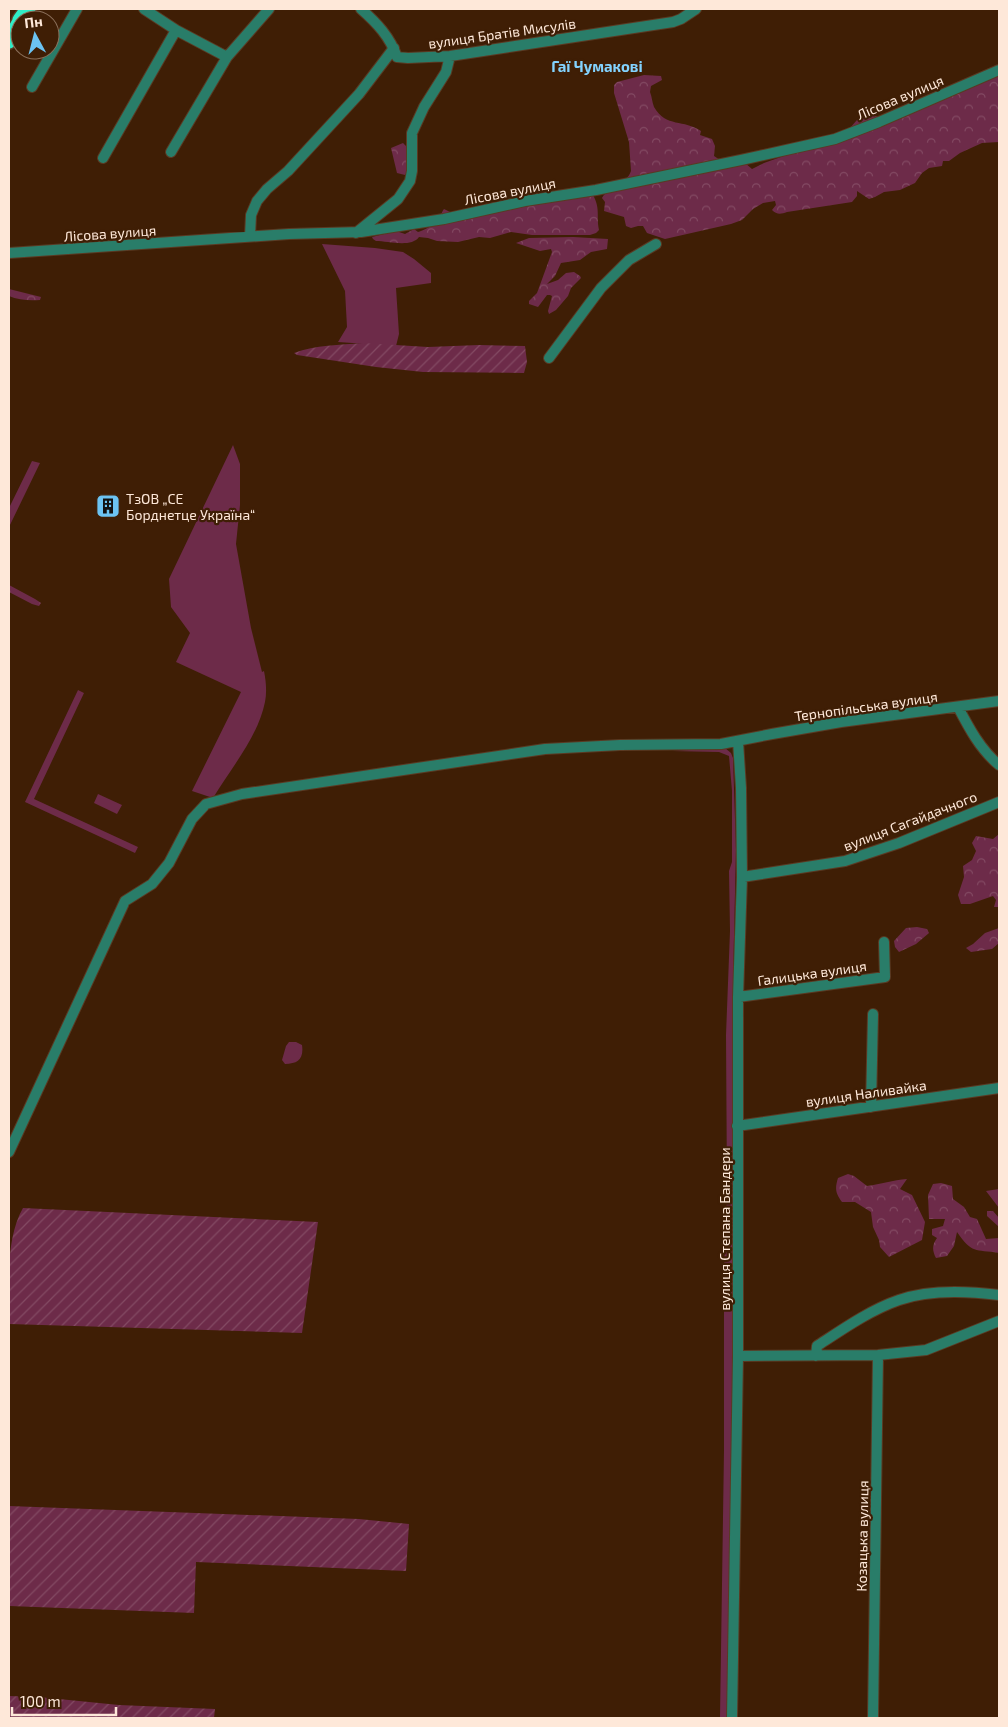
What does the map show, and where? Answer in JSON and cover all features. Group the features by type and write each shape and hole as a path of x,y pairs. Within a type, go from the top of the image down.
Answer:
{"street":[{"path":"32,88 77,9"},
{"path":"144,9 176,30 227,57"},
{"path":"171,152 227,57 270,9"},
{"path":"250,236 251,215 256,201 288,171 396,52 388,37 372,18 361,9"},
{"name":"вулиця Братів Мисулів","path":"396,52 408,58 450,56 673,22 681,20 696,9"},
{"path":"103,158 176,30"},
{"path":"356,233 398,199 410,181 412,171 412,133 424,106 446,72 450,56"},
{"name":"Лісова вулиця","path":"9,254 250,236 356,233 404,226 525,201 596,190 835,139 999,70"},
{"path":"550,358 601,288 629,260 656,244"},
{"name":"Тернопільська вулиця","path":"9,1152 125,901 152,884 169,863 192,820 206,804 242,794 545,749 620,745 694,746 721,744 850,720 999,701"},
{"path":"958,707 970,731 984,751 999,764"},
{"name":"вулиця Степана Бандери","path":"732,1718 738,1356 738,997 742,877 741,788 738,741"},
{"name":"вулиця Сагайдачного","path":"742,877 845,861 898,843 999,802"},
{"name":"Галицька вулиця","path":"738,997 886,977 884,942"},
{"path":"871,1107 873,1014"},
{"name":"вулиця Наливайка","path":"737,1126 999,1088"},
{"path":"816,1356 818,1346 843,1328 901,1299 935,1293 999,1295"},
{"path":"738,1356 878,1355 926,1350 999,1320"},
{"name":"Козацька вулиця","path":"873,1718 878,1355"}],"green space":[{"path":"999,67 999,142 982,143 960,153 949,161 943,161 942,166 929,168 922,173 915,183 900,190 884,192 869,199 857,191 857,196 852,202 781,214 772,210 776,205 775,201 763,203 753,209 742,220 665,239 647,233 643,226 631,228 626,226 624,217 604,211 605,202 602,198 626,179 631,171 629,142 614,93 614,85 617,82 644,75 661,76 662,80 651,86 650,92 654,107 659,114 670,121 695,127 701,131 700,135 712,139 715,146 714,156 720,160 738,157 752,169 840,136 864,112 873,111 877,117 886,117"},
{"path":"403,143 410,150 409,170 405,175 397,173 391,148"},
{"path":"592,193 597,208 599,230 590,235 532,235 511,232 490,238 479,237 458,242 437,241 419,237 405,243 376,241 372,237 396,231 405,234 414,229 418,232 437,222 444,209 452,213"},
{"path":"573,237 608,239 607,249 591,252 580,260 561,263 555,276 547,284 558,280 566,273 574,272 581,278 571,288 568,296 556,310 549,314 552,296 547,295 538,307 529,304 529,301 537,293 552,252 551,249 540,251 516,243 529,238"},
{"path":"322,244 403,252 431,273 431,283 396,288 399,334 396,346 338,342 347,327 345,291"},
{"path":"9,289 41,297 40,300 16,298 9,296"},
{"path":"363,343 428,347 525,346 527,362 524,373 423,372 376,367 294,353 319,347"},
{"path":"233,445 240,464 240,505 236,544 251,628 262,672 264,671 266,694 261,715 250,740 213,798 192,791 241,692 176,662 190,633 171,607 169,579"},
{"path":"32,461 40,463 9,527 9,508"},
{"path":"9,585 41,603 39,606 32,604 9,592"},
{"path":"78,690 84,693 34,799 138,847 135,853 25,802"},
{"path":"725,748 731,753 733,758 736,849 733,981 732,1342 734,1403 728,1718 720,1718 724,1450 724,1271 727,1192 726,1035 730,931 729,871 732,862 732,791 729,756 719,752 672,751"},
{"path":"98,794 122,805 117,814 94,803"},
{"path":"999,834 999,907 994,907 996,900 993,896 970,904 961,904 958,895 964,877 963,866 972,860 976,851 972,843 976,836 993,839"},
{"path":"917,927 927,929 929,933 916,944 899,952 895,947 894,941 906,928"},
{"path":"999,928 999,943 992,949 971,952 966,948 985,933"},
{"path":"289,1042 296,1042 302,1045 302,1054 297,1062 285,1064 282,1060"},
{"path":"848,1174 854,1176 867,1186 907,1179 900,1189 912,1195 925,1222 922,1240 889,1257 880,1247 873,1227 871,1212 855,1202 842,1202 838,1196 836,1188 838,1178"},
{"path":"941,1183 952,1186 953,1199 964,1207 970,1217 977,1219 986,1239 999,1238 999,1253 971,1247 957,1232 954,1246 947,1256 936,1258 933,1248 937,1238 932,1235 932,1229 943,1226 945,1219 929,1219 928,1195 933,1184"},
{"path":"999,1189 999,1208 986,1191"},
{"path":"23,1208 318,1222 302,1333 9,1324 9,1264 13,1234"},
{"path":"987,1211 993,1211 999,1218 999,1227 987,1216"},
{"path":"9,1506 359,1519 409,1524 406,1571 196,1562 194,1613 9,1606"},
{"path":"9,1696 119,1705 215,1709 214,1718 9,1718"}],"place":[{"name":"ТзОВ „СЕ Борднетце Україна“","path":"108,506"}],"district":[{"name":"Гаї Чумакові","path":"597,66"}]}
